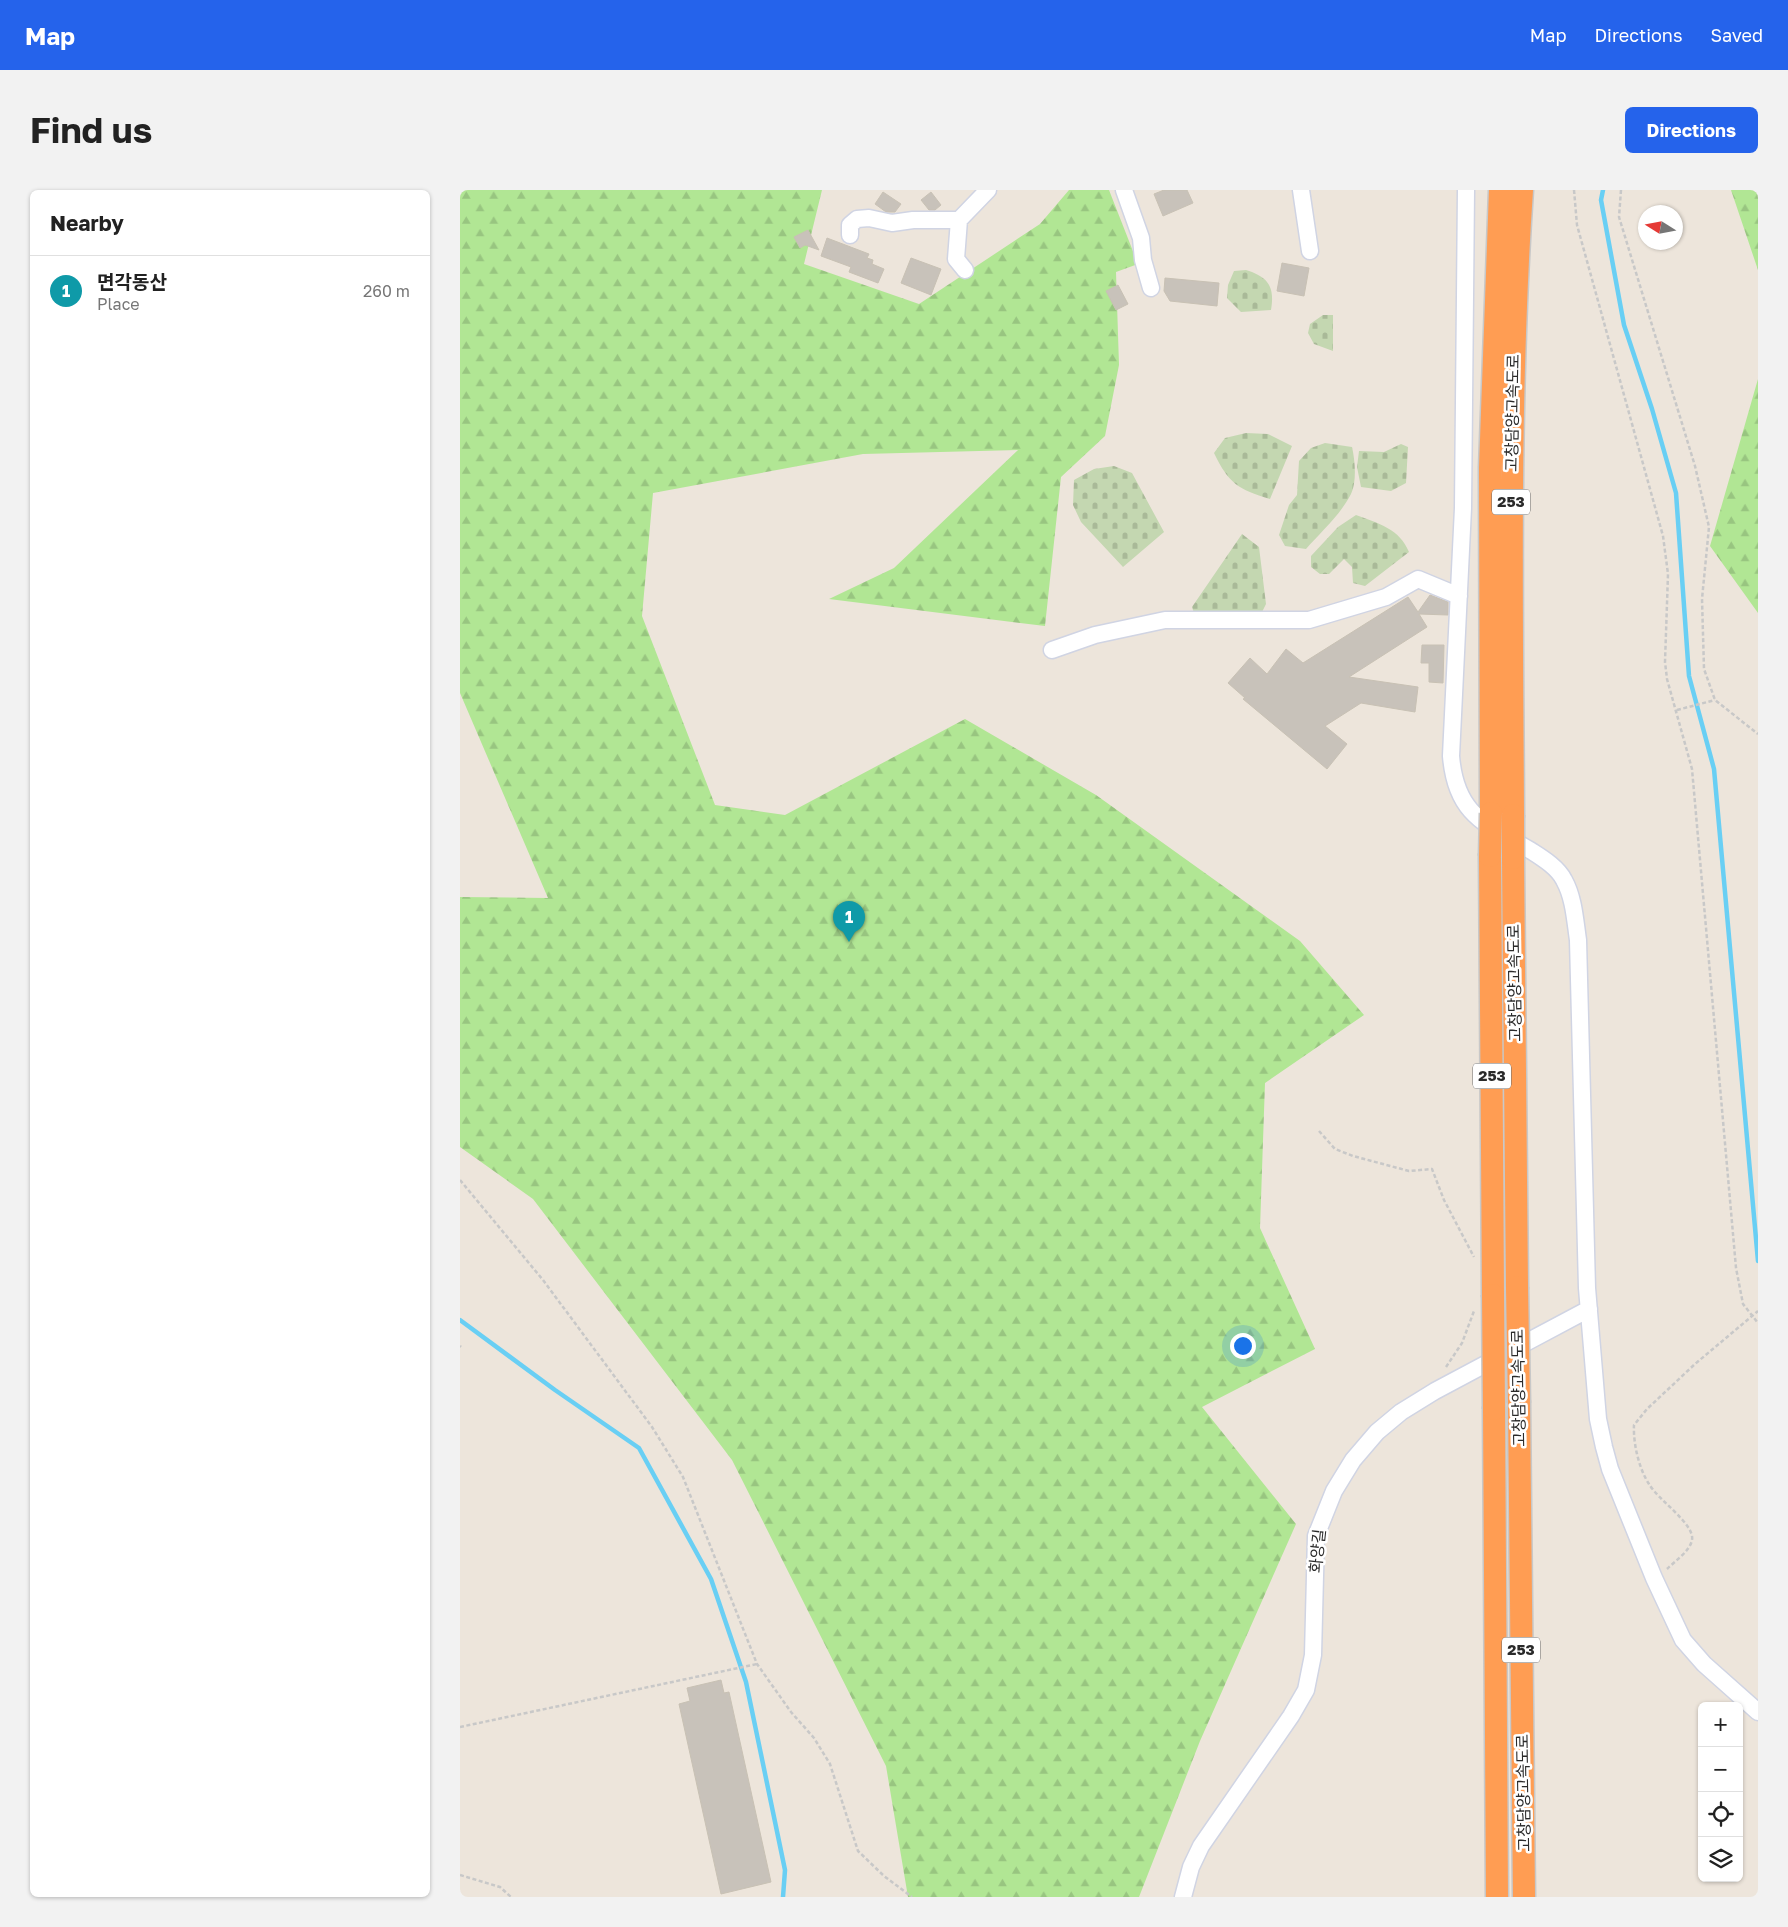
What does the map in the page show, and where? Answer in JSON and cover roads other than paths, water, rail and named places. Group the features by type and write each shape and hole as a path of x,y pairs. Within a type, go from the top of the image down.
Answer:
{"highway":[{"name":"고창담양고속도로","path":"1497,1897 1494,1409 1485,1299 1490,856 1490,459 1500,190"},
{"name":"고창담양고속도로","path":"1522,190 1513,341 1511,433 1513,858 1524,1897"}],"street":[{"path":"965,270 956,260 959,220 988,190"},
{"path":"1124,190 1142,238 1144,260 1150,288"},
{"path":"1301,190 1310,251"},
{"path":"1466,190 1463,508 1451,756 1453,778 1457,791 1469,810 1479,820 1542,858 1564,879 1571,896 1578,940 1589,1309 1598,1419 1604,1447 1610,1469 1654,1578 1683,1640 1704,1664 1758,1712"},
{"path":"850,235 850,224 857,220 869,218 892,224 913,220 959,220"},
{"path":"1052,650 1095,635 1165,620 1310,620 1386,598 1418,579 1459,596"},
{"name":"화양길","path":"1183,1897 1190,1867 1200,1846 1291,1716 1306,1690 1313,1655 1316,1536 1334,1491 1353,1460 1378,1432 1401,1412 1435,1391 1589,1309"}],"waterway":[{"path":"1603,190 1601,200 1624,325 1652,409 1676,493 1689,676 1714,769 1758,1261"},
{"path":"460,1320 555,1390 639,1448 711,1579 746,1682 785,1870 783,1897"}],"place":[{"name":"면각동산","path":"849,942"}]}
